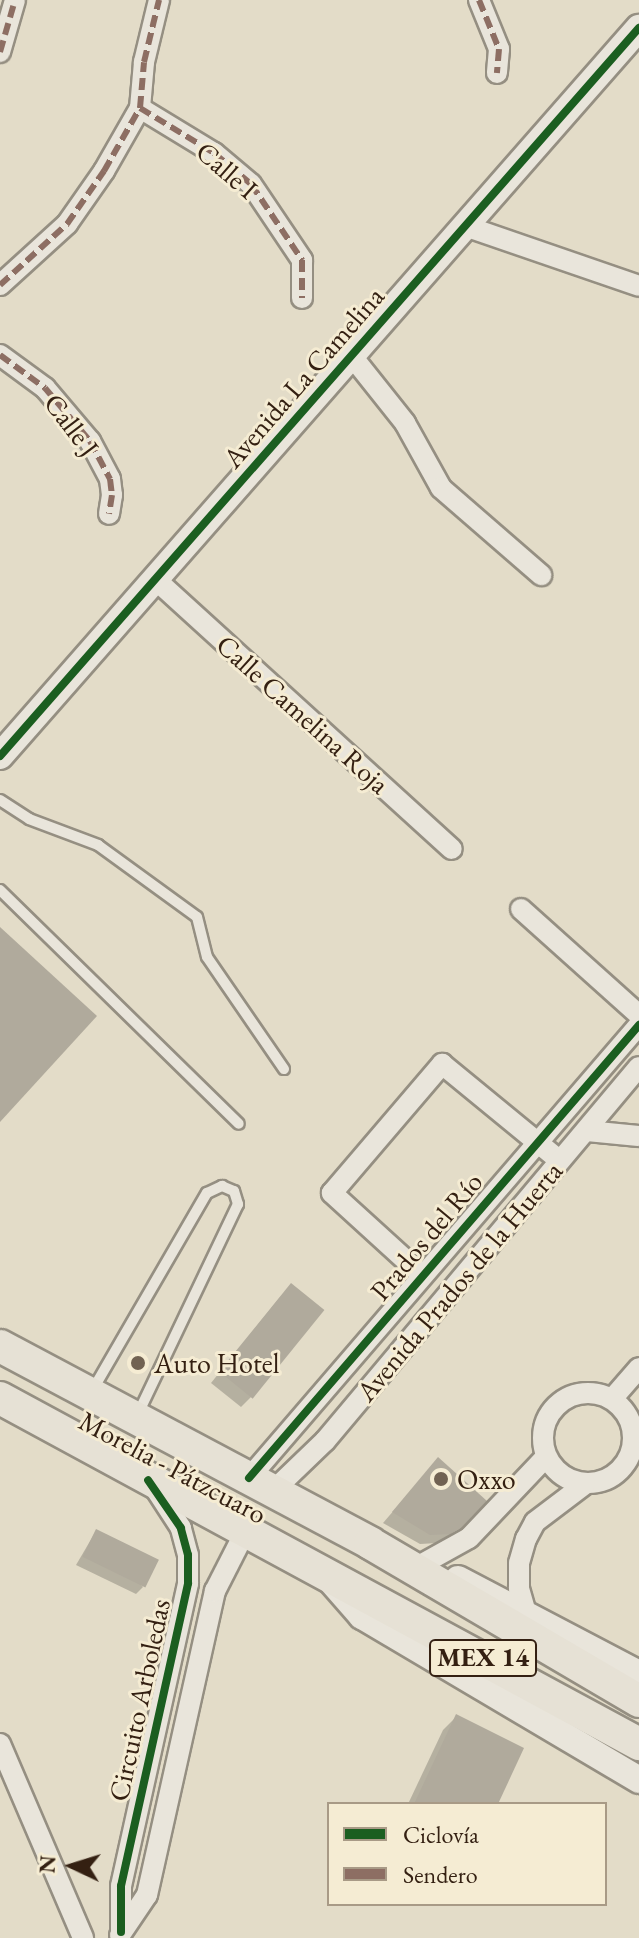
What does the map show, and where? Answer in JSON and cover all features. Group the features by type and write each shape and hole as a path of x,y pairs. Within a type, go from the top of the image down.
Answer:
{"main road":[{"name":"MEX 14","path":"0,1346 370,1543 639,1701"},
{"name":"Morelia - Pátzcuaro","path":"0,1398 639,1744"}],"street":[{"path":"0,52 15,0"},
{"path":"0,285 67,224 104,171 140,108 144,62 159,0"},
{"path":"479,0 499,49 497,73"},
{"name":"Avenida La Camelina","path":"0,756 639,28"},
{"name":"Calle I","path":"140,108 214,153 251,184 302,260 302,298"},
{"path":"465,226 639,286"},
{"name":"Calle J","path":"0,355 45,388 90,441 110,479 112,495 109,514"},
{"path":"351,355 405,423 441,488 541,575"},
{"name":"Calle Camelina Roja","path":"155,579 452,849"},
{"path":"521,909 639,1015"},
{"name":"Prados del Río","path":"261,1484 422,1275 639,1025"},
{"path":"422,1275 332,1193 442,1064 559,1160"},
{"name":"Avenida Prados de la Huerta","path":"261,1484 325,1441 639,1067"},
{"path":"587,1131 639,1136"},
{"path":"612,1399 639,1368"},
{"path":"526,1613 519,1588 519,1563 535,1522 585,1484 632,1470 634,1437 631,1422 612,1399 585,1392 558,1403 543,1428 546,1457 569,1480 585,1484"},
{"path":"424,1563 469,1538 546,1457"},
{"name":"Circuito Arboledas","path":"119,1935 121,1886 188,1583 185,1541 168,1503 148,1480"},
{"name":"Circuito Arboledas","path":"119,1935 147,1895 215,1591 245,1532"},
{"path":"370,1543 424,1563 639,1674"},
{"path":"326,1575 362,1616 639,1780"},
{"path":"181,1615 208,1622"},
{"path":"0,1744 83,1938"}],"lane":[{"path":"0,800 29,819 98,845 197,917 207,957 284,1069"},
{"path":"0,890 239,1124"},
{"path":"90,1394 207,1193 222,1186 234,1191 238,1204 136,1418"}],"building":[{"path":"0,927 97,1016 0,1122"},
{"path":"291,1283 324,1310 253,1399 219,1372"},
{"name":"Oxxo","path":"438,1457 487,1501 461,1528 450,1534 430,1535 392,1512"},
{"path":"96,1529 159,1560 145,1588 82,1557"},
{"path":"456,1714 524,1748 499,1802 415,1802"}],"marked path":[{"path":"0,52 15,0"},
{"path":"0,285 67,224 104,171 140,108 144,62 159,0"},
{"path":"479,0 499,49 497,73"},
{"path":"140,108 214,153 251,184 302,260 302,298"},
{"path":"0,355 45,388 90,441 110,479 112,495 109,514"}],"cycle path":[{"path":"0,756 639,28"},
{"path":"249,1478 639,1025"},
{"path":"121,1932 121,1886 188,1583 188,1555 181,1528 148,1480"}],"place":[{"name":"Auto Hotel","path":"138,1363"},
{"name":"Oxxo","path":"441,1479"}]}
